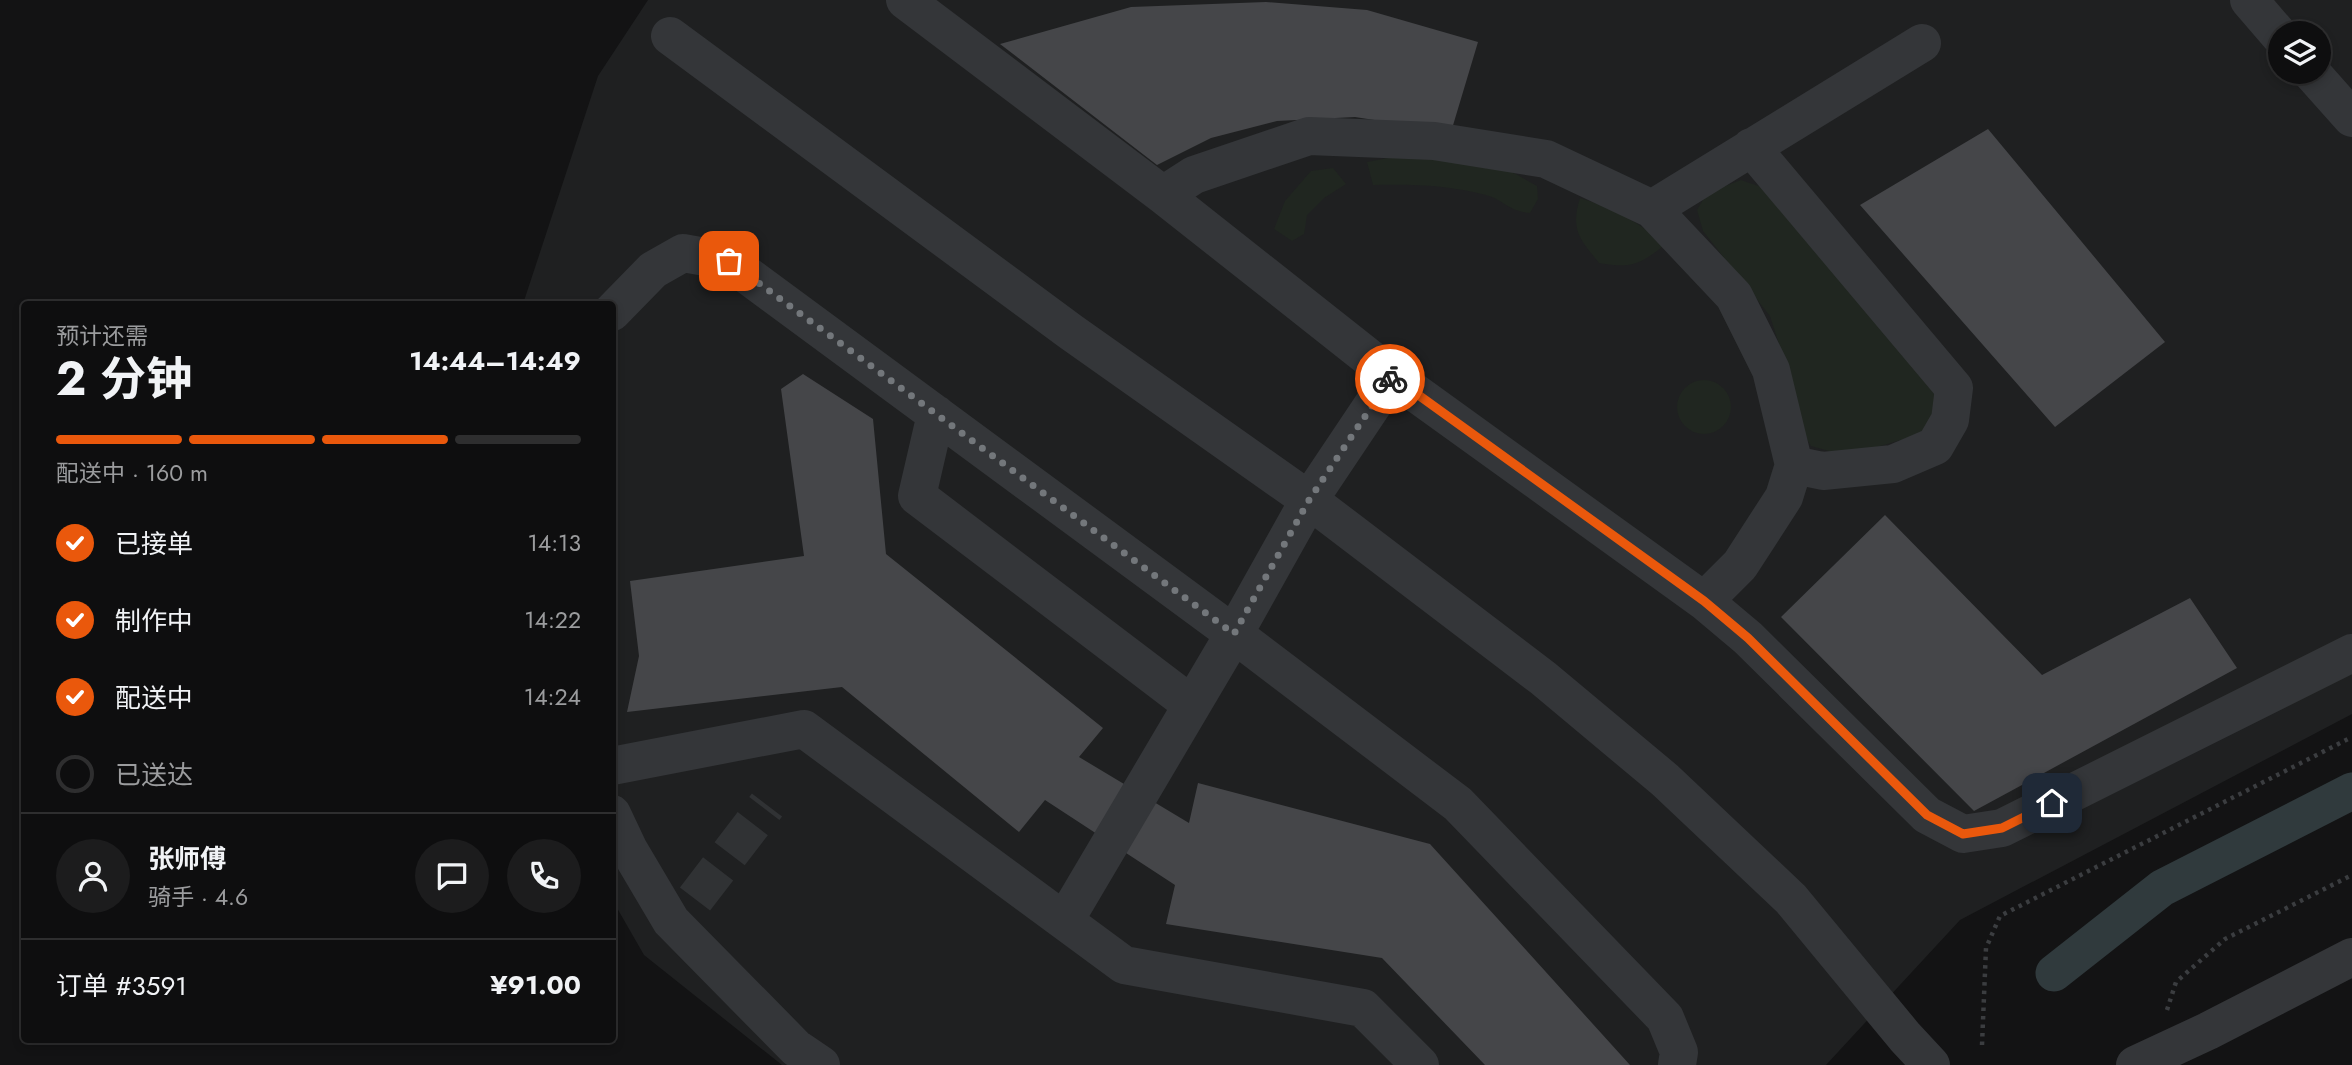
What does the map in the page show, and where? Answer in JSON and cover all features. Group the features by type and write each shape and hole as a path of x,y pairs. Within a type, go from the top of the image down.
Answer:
{"street":[{"path":"905,0 1163,195 1392,376 1704,601 1748,638 1927,815 1963,834 2002,828 2352,653"},
{"path":"2249,0 2268,22"},
{"path":"670,37 1070,332 1309,500 1544,678 1665,780 1791,899 1931,1065"},
{"path":"1652,209 1922,43"},
{"path":"2322,84 2352,118"},
{"path":"1163,195 1194,175 1310,136 1434,141 1546,159 1652,209 1734,296 1771,370 1794,466 1784,497 1740,565 1704,601"},
{"path":"1751,147 1954,388 1950,420 1935,446 1894,464 1823,471 1794,466"},
{"path":"616,308 653,270 683,253 729,261 1234,634 1458,804 1665,1018 1679,1052 1677,1065"},
{"path":"1065,920 1234,634 1309,500 1392,376"},
{"path":"936,414 917,496 1192,705"},
{"path":"616,765 804,729 1124,965 1363,1008 1420,1065"},
{"path":"616,822 671,921 796,1048 821,1065"},
{"path":"2135,1065 2352,957"}],"path":[{"path":"1982,1045 1986,948 2000,916 2352,737"},
{"path":"2165,1018 2176,982 2225,939 2352,875"}],"shaded area":[{"path":"648,0 2352,0 2352,714 1960,920 1826,1065 782,1065 644,955 616,906 616,301 524,301 598,76"},
{"path":"1409,154 1512,172 1537,186 1538,199 1530,213 1516,210 1486,195 1458,189 1373,185 1367,162"},
{"path":"1333,168 1346,184 1324,198 1307,215 1304,234 1292,241 1274,229 1285,201 1311,171"},
{"path":"1741,180 1770,190 1943,389 1924,433 1847,456 1811,446 1796,422 1787,369 1770,316 1703,231 1697,210 1707,193"},
{"path":"1580,198 1614,209 1667,243 1636,263 1599,263 1579,233 1576,218"},
{"path":"1704,380 1723,388 1731,407 1723,426 1704,434 1685,426 1677,407 1685,388"}],"building":[{"path":"1266,2 1367,10 1478,42 1451,132 1355,117 1277,121 1211,138 1157,165 1000,44 1131,7"},
{"path":"1988,129 2165,342 2055,427 1860,205"},
{"path":"803,374 873,419 886,554 1103,728 1079,757 1189,823 1198,783 1430,844 1630,1065 1485,1065 1382,958 1166,924 1175,885 1045,800 1019,832 842,687 627,712 639,656 630,581 804,556 781,389"},
{"path":"1885,515 2042,675 2190,598 2237,668 1974,811 1781,617"}],"waterway":[{"path":"2054,973 2162,888 2352,791"}],"tunnel":[{"path":"695,899 767,805"}],"way so far":[{"path":"729,261 1234,634 1309,500 1390,379"}],"route":[{"path":"1390,379 1392,376 1704,601 1748,638 1927,815 1963,834 2002,828 2052,803"}]}
